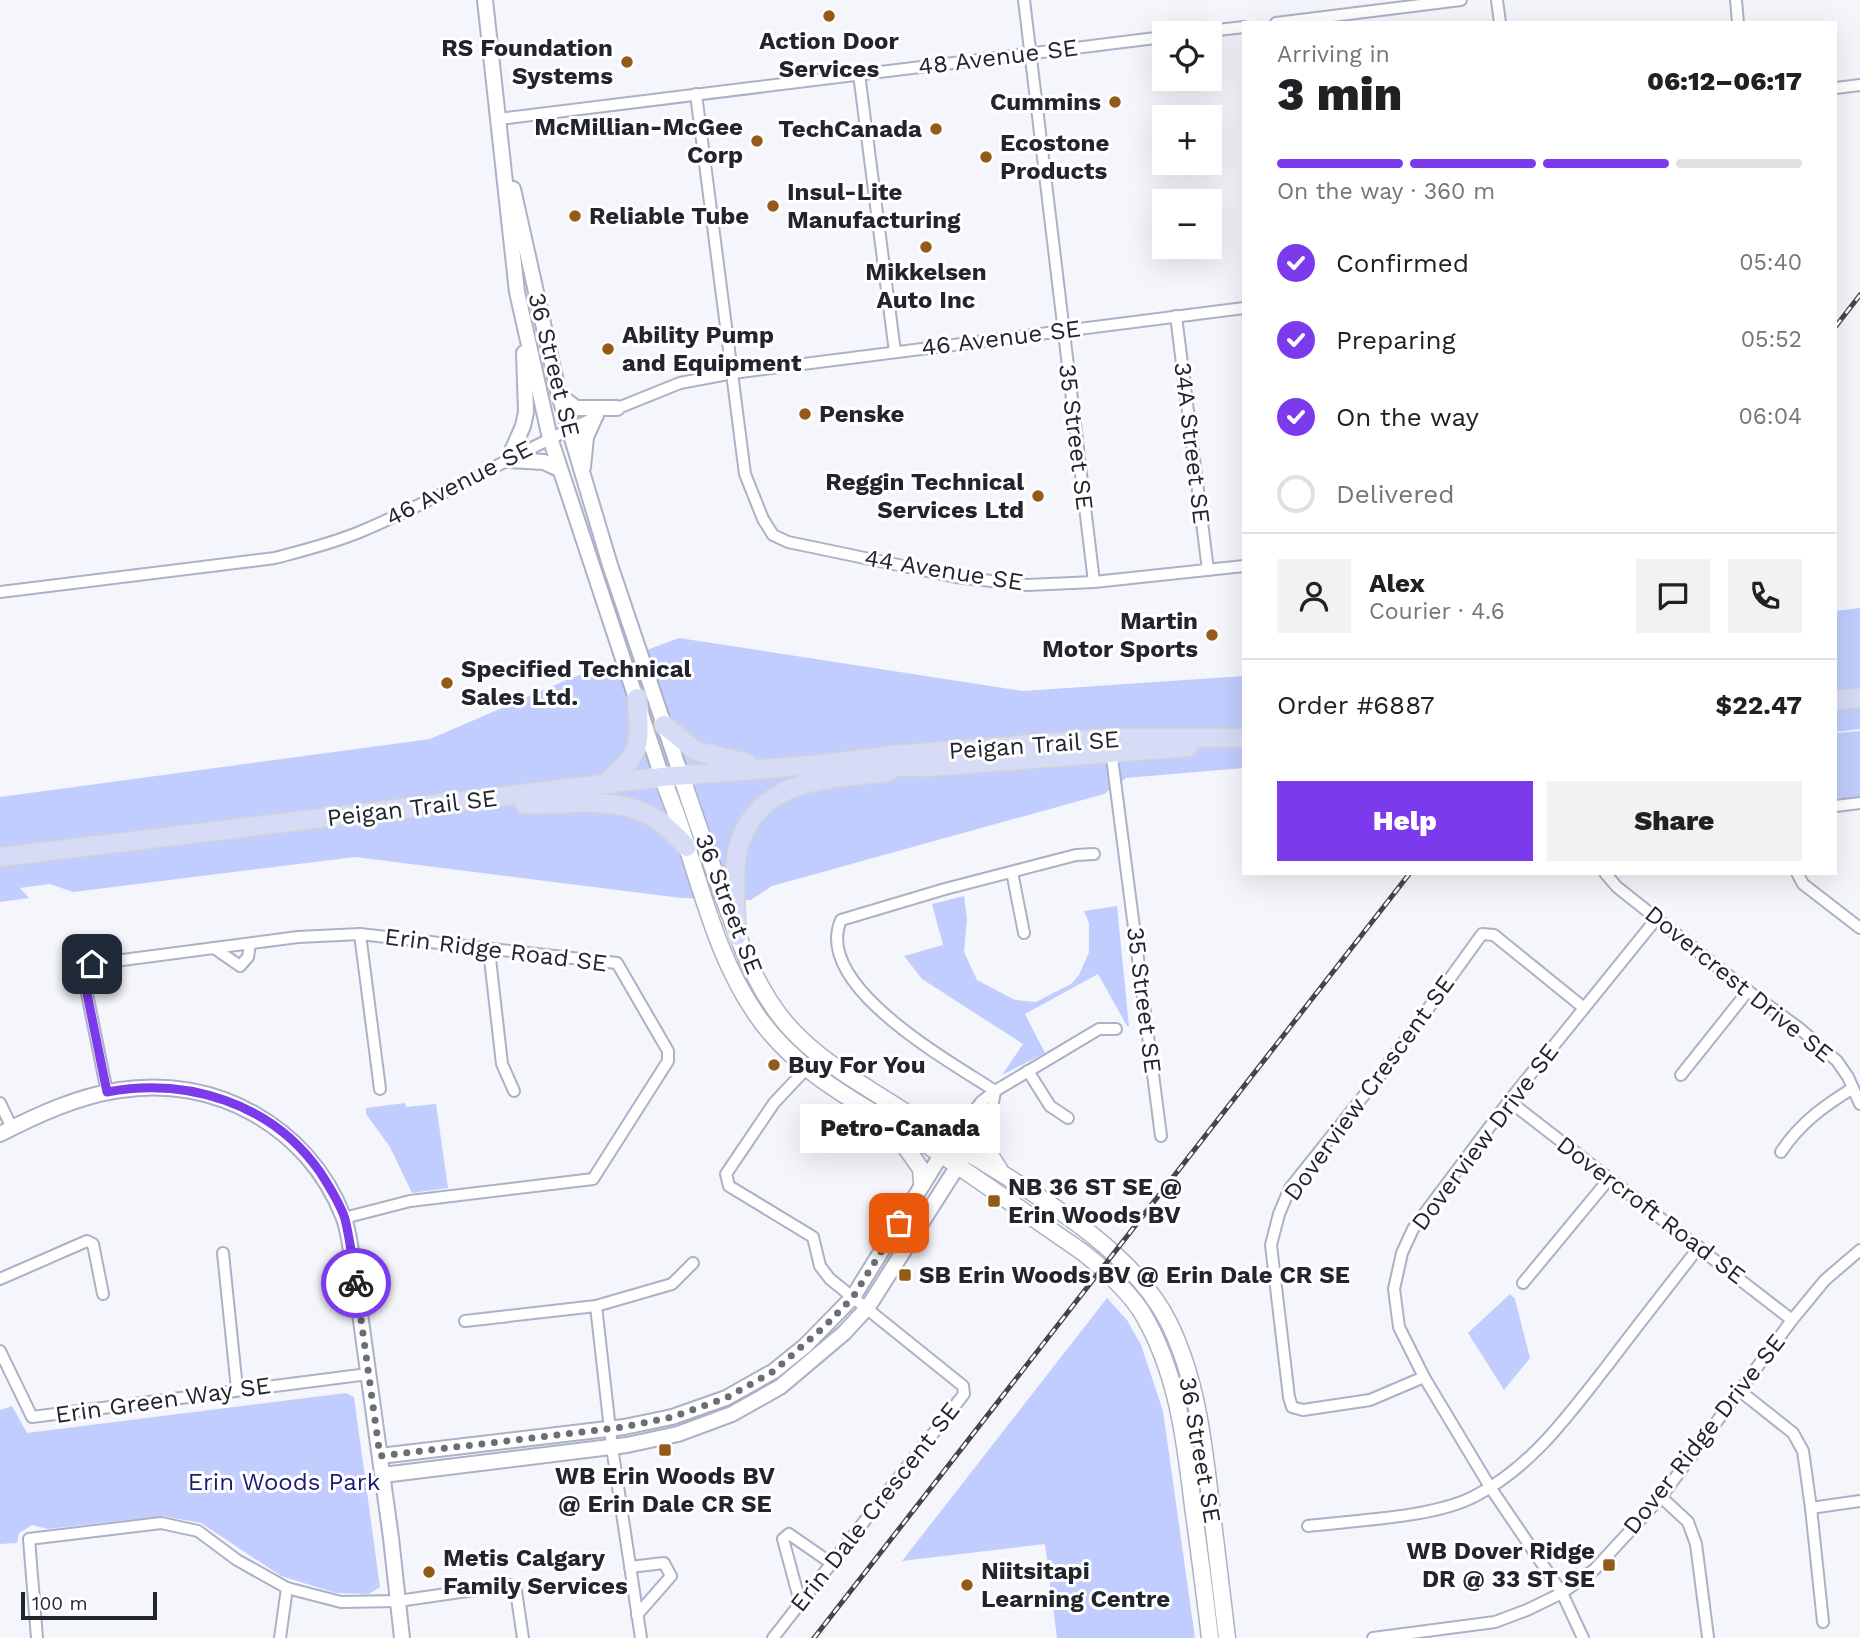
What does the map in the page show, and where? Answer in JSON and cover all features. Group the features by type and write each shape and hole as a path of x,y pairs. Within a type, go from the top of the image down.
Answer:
{"main road":[{"path":"607,782 628,764 636,752 639,730 637,698"},
{"path":"1837,700 1860,698"},
{"path":"664,725 696,751 729,760 782,767"},
{"name":"Peigan Trail SE","path":"0,857 489,799 607,782 825,764 894,755 1242,740"},
{"name":"Peigan Trail SE","path":"825,764 929,767 1111,746"},
{"path":"737,936 736,873 740,841 752,818 767,801 785,789 815,781 929,767"},
{"name":"36 Street SE","path":"672,776 687,847 709,918 735,978 776,1041 806,1069 941,1155 1000,1171 1115,1253 1158,1303 1170,1324 1194,1393 1202,1435 1227,1638"},
{"name":"36 Street SE","path":"672,776 751,969 771,1003 799,1037 830,1063 950,1141 962,1159 1103,1269 1139,1309 1153,1332 1165,1361 1184,1435 1210,1638"},
{"path":"489,799 527,804 597,802 621,805 652,816 687,847"},
{"path":"890,1124 921,1169 922,1184"},
{"path":"982,1129 984,1145 1000,1171"}],"street":[{"name":"36 Street SE","path":"485,0 517,292 550,438 637,698 672,776"},
{"name":"35 Street SE","path":"1024,0 1094,582"},
{"path":"1292,21 1461,0"},
{"path":"1497,0 1500,21"},
{"path":"1736,0 1738,21"},
{"path":"1222,30 1242,27"},
{"name":"48 Avenue SE","path":"499,119 1152,38"},
{"path":"859,74 895,352"},
{"path":"1837,88 1860,85"},
{"path":"696,94 733,373"},
{"name":"36 Street SE","path":"499,119 559,395 582,475 664,725 672,776"},
{"name":"46 Avenue SE","path":"0,592 275,558 318,547 385,521 595,417 680,383 733,373 1242,308"},
{"name":"34A Street SE","path":"1176,316 1208,570"},
{"path":"525,325 526,412 523,426 508,460 544,462 559,470"},
{"name":"44 Avenue SE","path":"733,373 745,474 763,519 773,534 788,542 956,577 1027,584 1094,582 1242,566"},
{"path":"559,395 576,408 617,408"},
{"path":"582,475 586,438 595,417"},
{"name":"35 Street SE","path":"1111,746 1161,1136"},
{"path":"1837,806 1860,803"},
{"path":"995,1091 899,1028 872,1004 842,960 835,934 841,920 944,889 1076,855 1094,854"},
{"path":"1012,872 1024,933"},
{"name":"Dovercrest Drive SE","path":"1607,875 1617,887 1799,1028 1837,1061 1860,1104"},
{"path":"1798,875 1803,884 1860,928"},
{"name":"Doverview Drive SE","path":"1583,1638 1562,1593 1490,1487 1424,1377 1399,1327 1394,1289 1402,1253 1413,1229 1509,1101 1657,918"},
{"path":"360,934 380,1089"},
{"name":"Erin Ridge Road SE","path":"107,1092 83,974 92,964 298,937 360,934 617,962 668,1051 668,1061 593,1179 410,1200 344,1218"},
{"name":"Doverview Crescent SE","path":"1424,1377 1370,1400 1303,1410 1292,1407 1271,1245 1279,1214 1290,1188 1381,1074 1482,934 1494,935 1584,1008"},
{"path":"214,948 240,966 248,957 250,944"},
{"path":"489,950 502,1064 513,1091"},
{"path":"1681,1075 1748,991"},
{"path":"380,1456 610,1429 672,1417 726,1398 774,1371 805,1346 853,1297 950,1141 981,1102 1099,1030 1116,1029"},
{"name":"Erin Dale Crescent SE","path":"773,1638 964,1394 962,1386 868,1307 830,1279 820,1266 813,1237 729,1186 726,1174 775,1103 806,1069"},
{"path":"1028,1071 1050,1106 1068,1118"},
{"path":"0,1103 6,1131 72,1102 107,1092 162,1087 200,1092 261,1116 288,1137 312,1161 328,1185 344,1218 353,1263 383,1475 402,1638"},
{"path":"1781,1153 1793,1134 1816,1112 1853,1088"},
{"path":"383,1475 612,1447 678,1434 732,1414 780,1387 844,1333 868,1307 982,1129 992,1109 995,1091"},
{"name":"Dovercroft Road SE","path":"1509,1101 1792,1320"},
{"path":"1522,1283 1609,1179"},
{"path":"0,1279 87,1241 93,1244 103,1294"},
{"path":"1308,1526 1434,1511 1474,1497 1490,1487 1531,1456 1559,1427 1699,1247"},
{"name":"Dover Ridge Drive SE","path":"1373,1638 1465,1632 1527,1611 1562,1593 1595,1569 1661,1497 1792,1320 1825,1280 1860,1250"},
{"path":"223,1253 237,1389"},
{"path":"465,1321 596,1306 672,1284 693,1263"},
{"path":"596,1306 612,1447 641,1638"},
{"name":"Erin Green Way SE","path":"0,1351 32,1417 368,1374"},
{"path":"1741,1391 1786,1425 1803,1451 1824,1622"},
{"path":"1661,1497 1688,1522 1696,1544 1708,1637"},
{"path":"1811,1508 1860,1502"},
{"path":"37,1638 29,1539 161,1523 198,1531 237,1560 287,1588 341,1602 398,1601 509,1585 516,1591 523,1638"},
{"path":"800,1602 783,1539 789,1534 831,1563"},
{"path":"630,1567 664,1563 671,1576 637,1615"},
{"path":"280,1638 287,1588"}],"green space":[{"path":"1860,608 1860,729 1837,732 1837,611"},
{"path":"679,638 1023,691 1242,676 1242,768 1126,778 1104,794 772,886 751,900 681,898 355,857 73,892 50,884 20,888 29,898 0,902 0,797 430,739 569,679"},
{"path":"1860,731 1860,796 1837,799 1837,733"},
{"path":"964,896 967,919 964,952 977,980 1015,1000 1036,1002 1071,984 1079,975 1089,952 1089,923 1084,911 1117,906 1129,1026 1098,974 1025,1014 1045,1053 1002,1075 1023,1044 922,979 904,956 943,945 932,904"},
{"path":"405,1103 406,1107 436,1104 448,1188 412,1193 390,1147 366,1114 366,1108"},
{"path":"1510,1294 1515,1299 1530,1358 1504,1390 1468,1333"},
{"path":"1107,1298 1127,1320 1141,1345 1163,1411 1195,1638 1057,1638 1045,1544 902,1561"},
{"name":"Erin Woods Park","path":"346,1393 354,1397 380,1587 369,1594 336,1593 281,1576 201,1523 162,1516 48,1529 32,1525 19,1533 17,1543 0,1544 0,1410 12,1406 27,1433"}],"railway":[{"path":"1837,325 1860,295"},
{"path":"814,1638 1408,875"}],"way so far":[{"path":"356,1283 380,1456 624,1427 672,1417 726,1398 774,1371 826,1325 853,1297 899,1223"}],"place":[{"name":"Action Door Services","path":"829,16"},
{"name":"RS Foundation Systems","path":"627,62"},
{"name":"Cummins","path":"1115,102"},
{"name":"TechCanada","path":"936,129"},
{"name":"McMillian-McGee Corp","path":"757,141"},
{"name":"Ecostone Products","path":"986,157"},
{"name":"Insul-Lite Manufacturing","path":"773,206"},
{"name":"Reliable Tube","path":"575,216"},
{"name":"Mikkelsen Auto Inc","path":"926,247"},
{"name":"Ability Pump and Equipment","path":"608,349"},
{"name":"Penske","path":"805,414"},
{"name":"Reggin Technical Services Ltd","path":"1038,496"},
{"name":"Martin Motor Sports","path":"1212,635"},
{"name":"Specified Technical Sales Ltd.","path":"447,683"},
{"name":"Buy For You","path":"774,1065"},
{"name":"NB 36 ST SE @ Erin Woods BV","path":"994,1201"},
{"name":"Petro-Canada","path":"899,1223"},
{"name":"SB Erin Woods BV @ Erin Dale CR SE","path":"905,1275"},
{"name":"WB Erin Woods BV @ Erin Dale CR SE","path":"665,1450"},
{"name":"WB Dover Ridge DR @ 33 ST SE","path":"1609,1565"},
{"name":"Metis Calgary Family Services","path":"429,1572"},
{"name":"Niitsitapi Learning Centre","path":"967,1585"}],"route":[{"path":"92,964 83,974 107,1092 162,1087 200,1092 261,1116 288,1137 312,1161 328,1185 344,1218 356,1283"}]}
